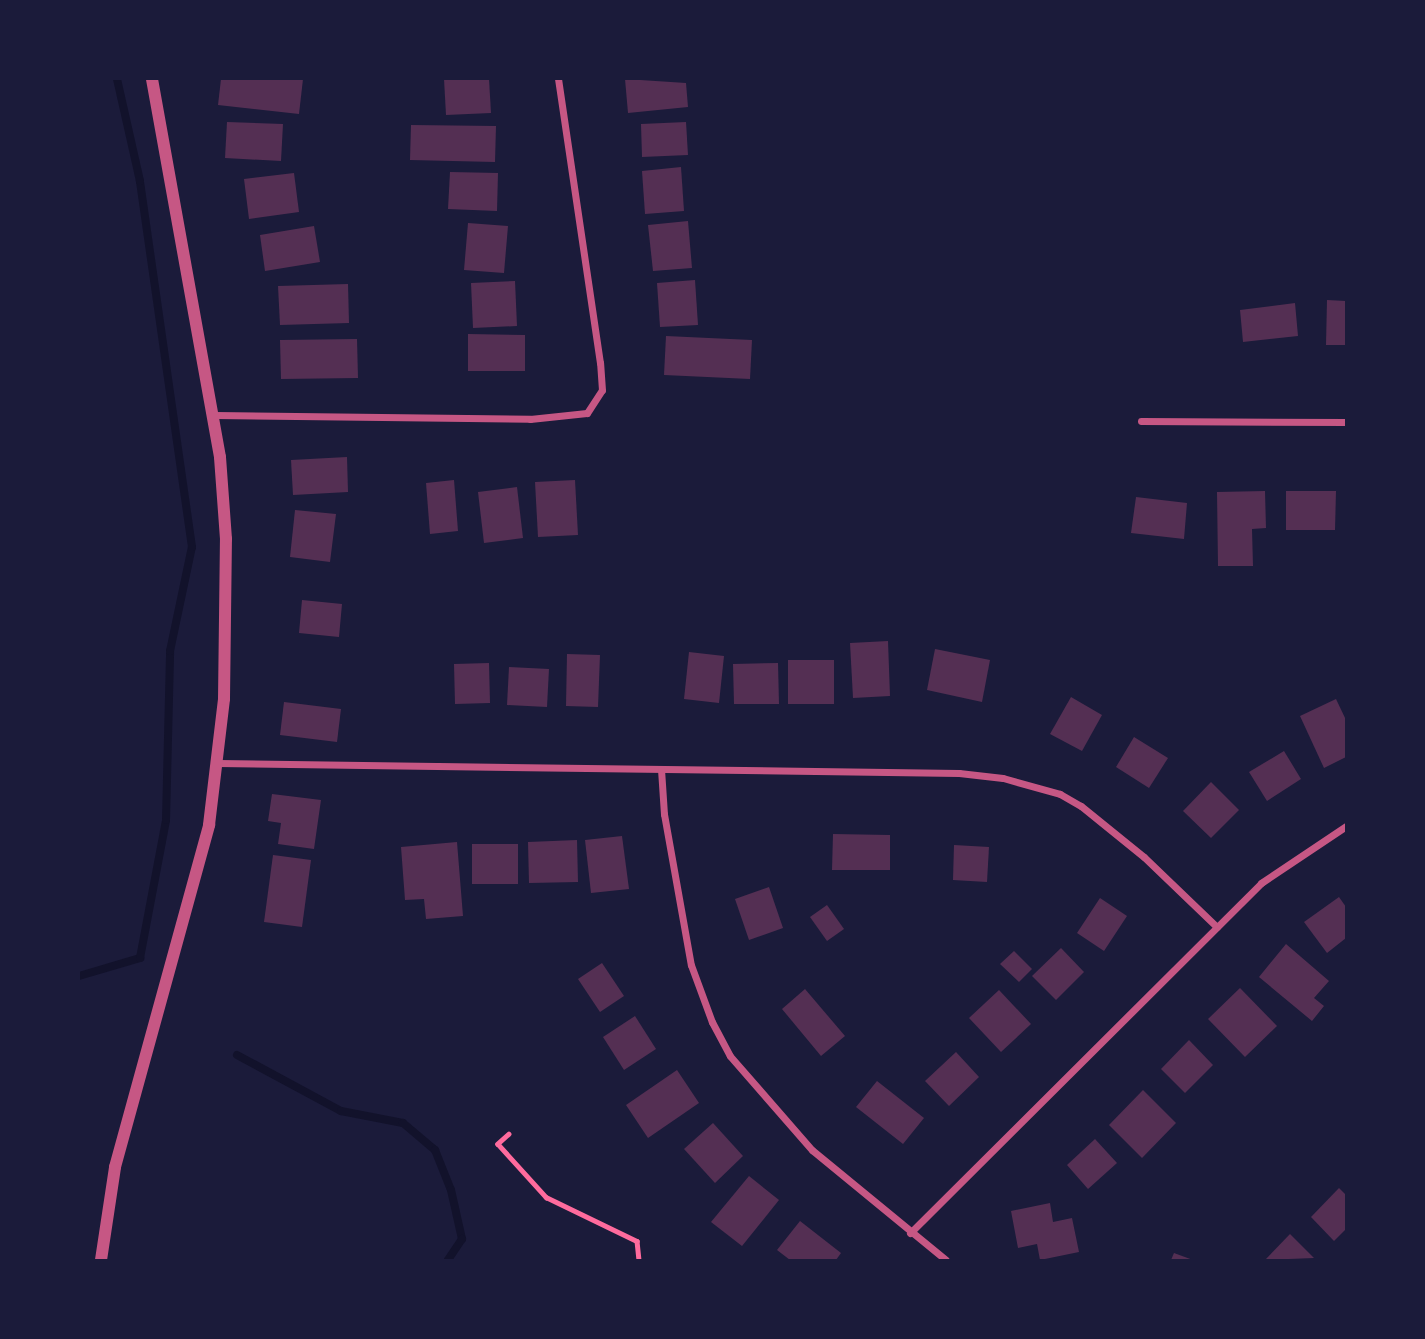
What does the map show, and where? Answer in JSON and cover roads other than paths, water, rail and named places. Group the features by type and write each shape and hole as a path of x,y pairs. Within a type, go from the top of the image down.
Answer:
{"street":[{"path":"101,1260 115,1167 188,914 209,825 218,763 227,619 226,539 215,415 152,79"},
{"path":"215,415 530,419 587,413 602,390 558,79"},
{"path":"1141,421 1346,422"},
{"path":"218,763 959,773 1031,785 1081,806 1144,857 1217,927"},
{"path":"660,769 664,814 691,965 712,1022 745,1077 812,1150 946,1260"},
{"path":"910,1233 1261,883 1346,826"}],"waterway":[{"path":"79,976 140,958 166,820 170,651 192,547 140,181 117,79"},
{"path":"237,1055 341,1111 403,1123 435,1150 451,1190 462,1239 448,1260"}]}
